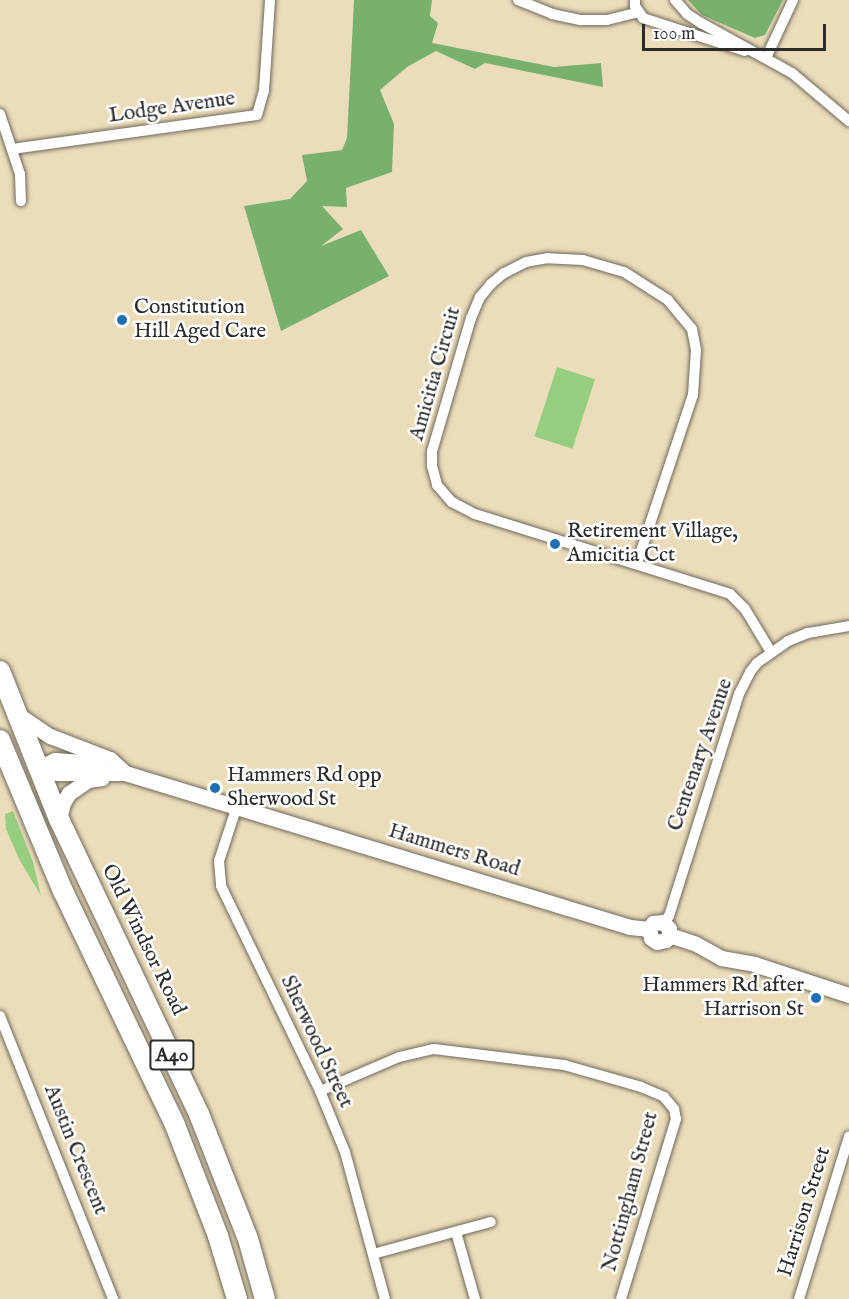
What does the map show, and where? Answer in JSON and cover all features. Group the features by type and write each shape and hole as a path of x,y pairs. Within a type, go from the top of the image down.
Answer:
{"highway":[{"name":"Old Windsor Road","path":"0,671 37,769 59,819 200,1114 248,1239 265,1299"},
{"name":"A40","path":"0,740 14,778 101,972 175,1125 218,1236 237,1299"},
{"path":"14,778 37,769"}],"street":[{"name":"Lodge Avenue","path":"12,149 257,116 264,91 270,0"},
{"path":"518,0 552,14 581,20 607,20 638,12"},
{"path":"635,0 638,12 649,21 766,58 798,77 849,121"},
{"path":"675,0 687,14 754,53"},
{"path":"766,58 793,0"},
{"path":"0,114 20,174 21,201"},
{"name":"Amicitia Circuit","path":"637,563 693,395 696,350 692,330 669,300 638,279 598,262 560,258 526,262 497,278 480,297 471,318 431,462 435,481 443,494 462,509 730,594 740,602 771,652"},
{"name":"Centenary Avenue","path":"666,929 739,694 757,663 788,641 808,633 849,626"},
{"path":"15,712 50,736 110,759 125,773"},
{"name":"Hammers Road","path":"37,769 57,773 125,773 630,927 649,929 653,923 666,929"},
{"path":"59,819 63,803 78,786 88,780 125,773"},
{"name":"Sherwood Street","path":"237,806 219,861 221,886 320,1091 351,1168 385,1299"},
{"path":"666,929 721,958 754,964 849,994"},
{"name":"Austin Crescent","path":"0,1016 113,1299"},
{"name":"Nottingham Street","path":"320,1091 399,1057 434,1049 564,1065 641,1087 664,1097 674,1109 676,1119 621,1299"},
{"name":"Harrison Street","path":"799,1299 849,1136"},
{"path":"373,1254 491,1222"},
{"path":"456,1232 475,1299"}],"green space":[{"path":"354,0 432,0 430,16 438,23 432,43 554,67 601,63 603,87 485,63 475,69 436,51 407,67 380,90 394,124 392,172 346,188 347,207 322,206 343,229 321,246 361,230 389,276 281,331 244,206 290,199 307,181 302,155 342,150 347,138"},
{"path":"688,0 783,0 765,35 755,38 702,15"},
{"path":"557,367 595,379 572,449 534,436"},
{"path":"13,811 33,862 41,896 19,859 6,829 5,814"}],"place":[{"name":"Constitution Hill Aged Care","path":"122,320"},
{"name":"Retirement Village, Amicitia Cct","path":"555,544"},
{"name":"Hammers Rd opp Sherwood St","path":"215,788"},
{"name":"Hammers Rd after Harrison St","path":"816,998"}]}
